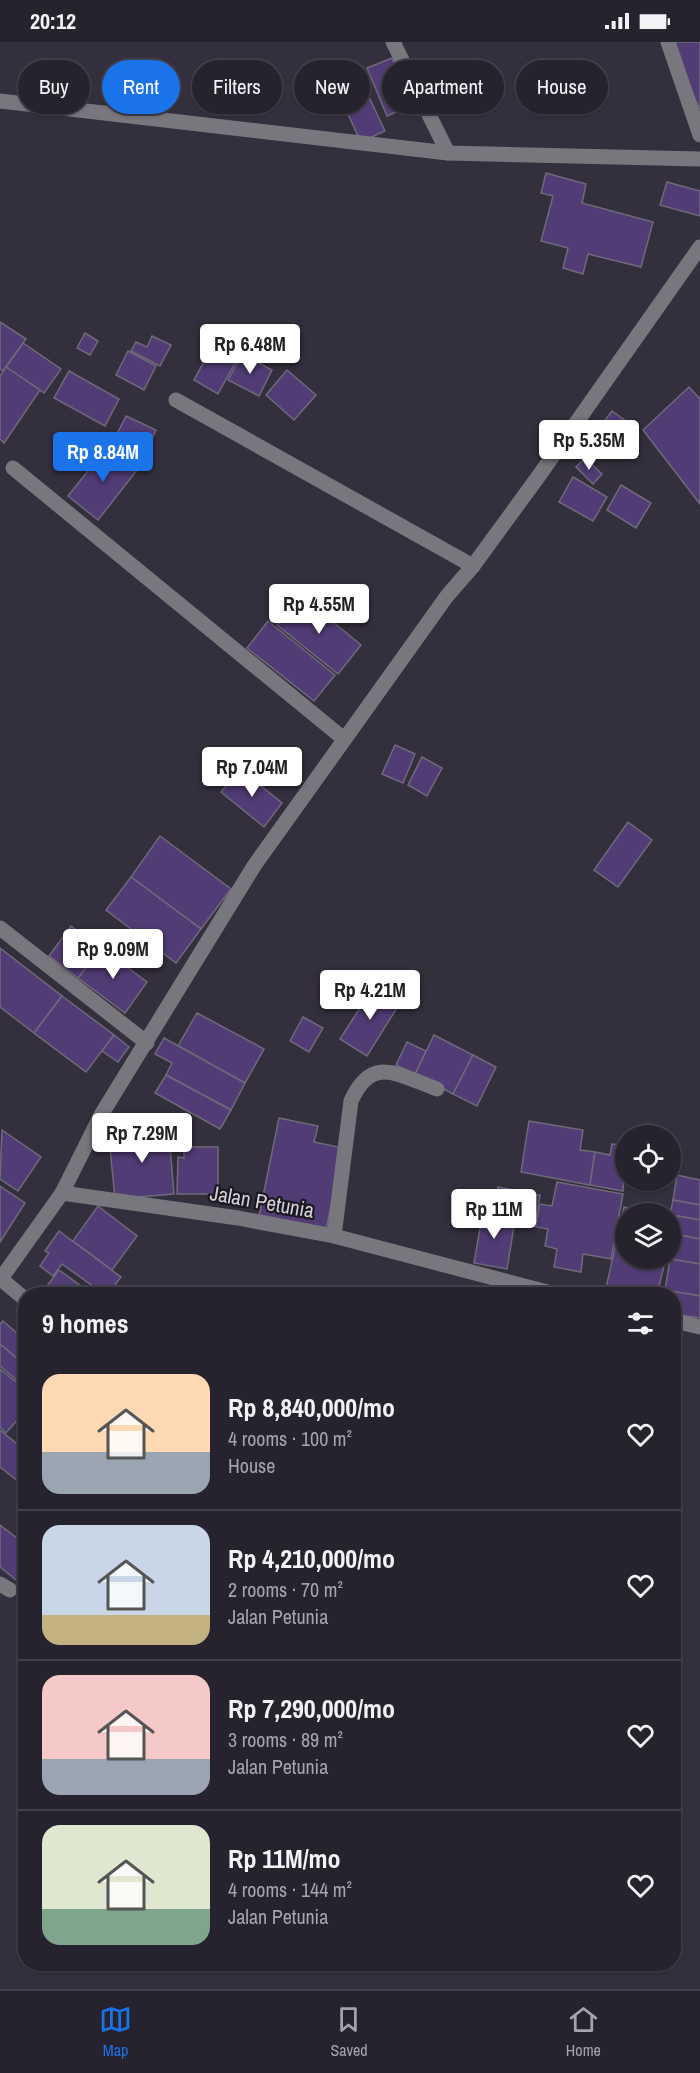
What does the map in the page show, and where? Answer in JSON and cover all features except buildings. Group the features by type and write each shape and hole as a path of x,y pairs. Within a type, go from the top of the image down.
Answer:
{"street":[{"path":"393,42 448,153"},
{"path":"668,42 700,135"},
{"path":"0,101 448,153 700,159"},
{"path":"18,1293 1,1279 62,1193 101,1115 254,866 447,596 473,566 700,247"},
{"path":"176,400 473,566"},
{"path":"13,468 345,739"},
{"path":"0,928 147,1043"},
{"path":"334,1236 351,1101 359,1083 368,1074 392,1073 437,1089"},
{"name":"Jalan Petunia","path":"62,1193 238,1218 334,1236 528,1287"},
{"path":"681,1323 700,1327"}]}
